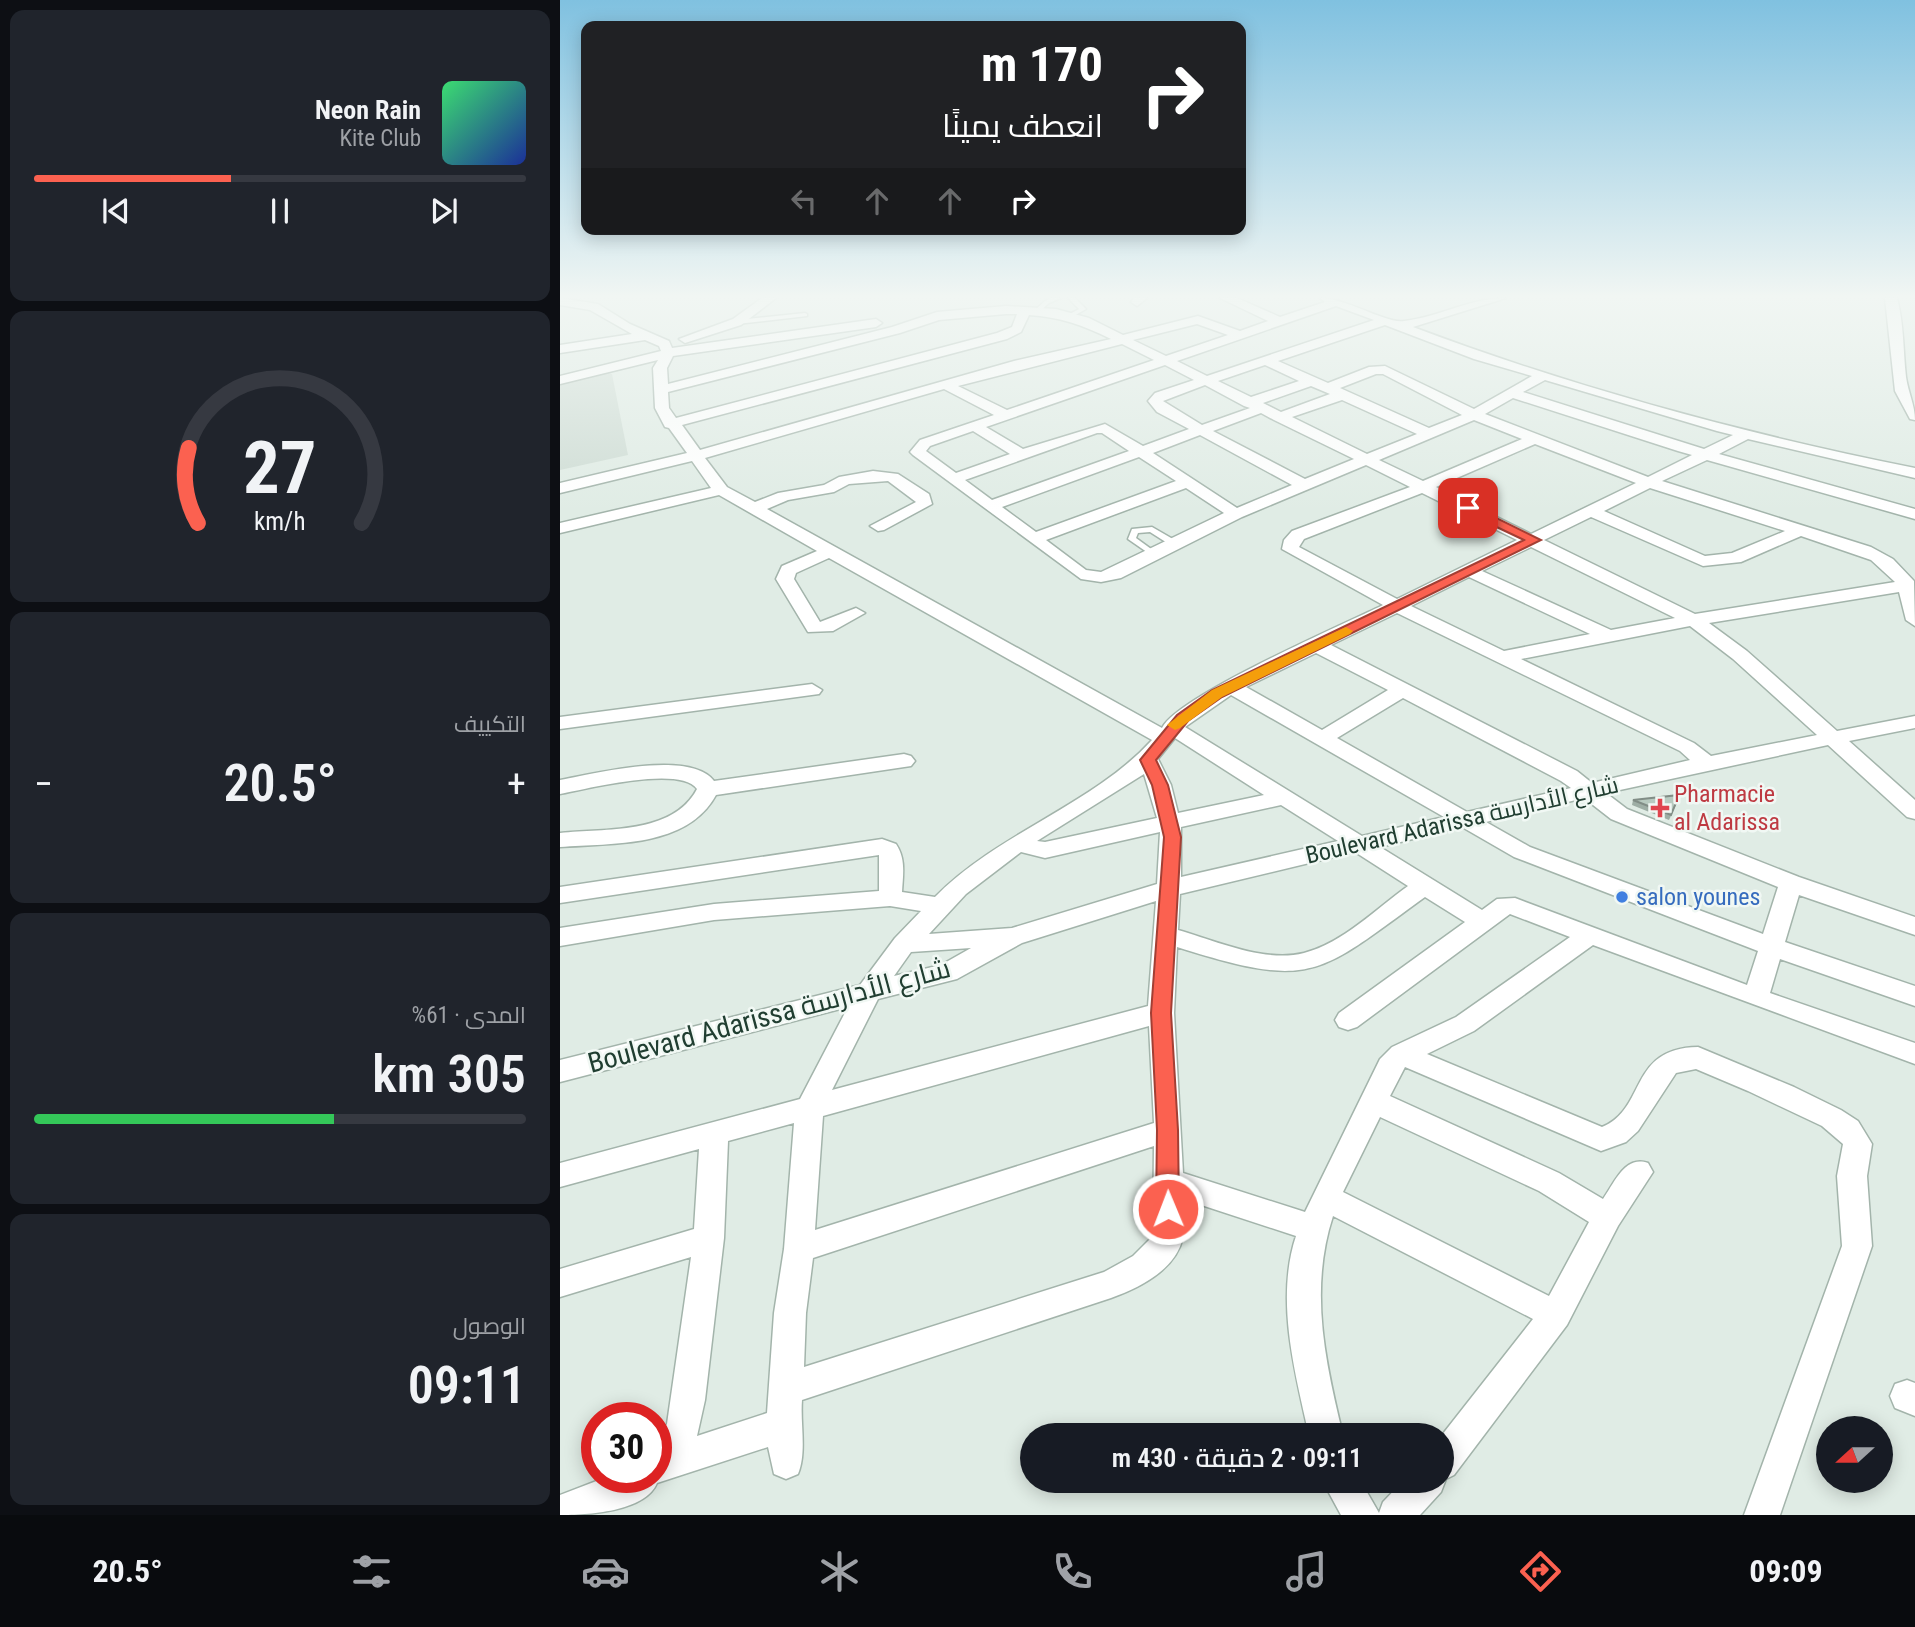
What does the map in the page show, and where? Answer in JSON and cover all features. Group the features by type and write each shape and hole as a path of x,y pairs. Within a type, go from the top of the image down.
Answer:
{"street":[{"path":"560,380 599,369"},
{"path":"660,369 662,408 670,424 722,490 1285,797 1423,887 1483,922"},
{"path":"660,390 743,369"},
{"path":"670,424 874,369"},
{"path":"560,488 694,456 1007,369"},
{"path":"1142,369 925,443 918,450 1081,574 1094,577 1115,574 1236,514 1474,415 1543,375"},
{"path":"1182,369 1693,620 1740,655 1915,812"},
{"path":"1245,369 1155,401 1162,409 1304,485"},
{"path":"1284,369 1430,434"},
{"path":"1524,369 1915,473"},
{"path":"1899,369 1900,392 1915,416"},
{"path":"1328,388 1374,370 1385,370 1474,415 1648,482 1873,554 1889,564 1908,585 1915,620"},
{"path":"993,505 1203,431 1311,381"},
{"path":"946,384 1006,415"},
{"path":"1514,394 1913,519"},
{"path":"1279,417 1342,395"},
{"path":"975,426 1022,455"},
{"path":"956,478 1102,428 1110,430 1236,514"},
{"path":"786,1462 783,1425 790,1313 799,1248 809,1109 870,990 904,944 939,906 978,872 1019,842 1148,760 1168,733 1205,701 1535,540 1750,429 1915,462"},
{"path":"1534,439 1423,487 1298,535 1290,545 1293,552 1688,747 1707,763"},
{"path":"755,508 794,493 828,489 845,480 873,476 892,477 923,497 924,504 916,510 878,526"},
{"path":"1035,538 1189,482"},
{"path":"560,528 722,490"},
{"path":"1591,511 1703,561 1735,558 1767,548 1801,530"},
{"path":"832,550 788,569 785,579 815,628 826,627 856,613"},
{"path":"1469,571 1609,636"},
{"path":"1501,657 1693,620 1908,585"},
{"path":"1316,645 1569,776 1619,814 1791,883 1915,926"},
{"path":"1231,687 1522,852 1772,947 1915,996"},
{"path":"560,723 812,690"},
{"path":"1323,738 1403,690"},
{"name":"Boulevard Adarissa شارع الأدارسة","path":"560,1071 948,972 1013,937 1170,888 1707,763 1915,722"},
{"path":"786,1389 1111,1284 1134,1273 1163,1249 1168,1237 1168,1130 1161,1013 1172,837 1160,785 1148,760"},
{"path":"708,789 904,761"},
{"path":"560,787 674,771 699,776 706,782 708,789 692,814 678,822 654,828 560,840"},
{"path":"1019,842 1030,848 1045,850 1285,797"},
{"path":"560,895 882,847 888,849 892,860 890,898"},
{"path":"1756,998 1791,883"},
{"path":"1165,935 1268,962 1311,961 1332,950 1423,887"},
{"path":"560,937 714,912 890,898 939,906"},
{"path":"1348,1020 1505,905 1515,906 1756,998 1915,1054"},
{"path":"1323,1423 1315,1391 1306,1325 1306,1264 1326,1198 1390,1067 1401,1054 1465,1024 1590,935"},
{"name":"Boulevard Adarissa شارع الأدارسة","path":"904,944 1013,937"},
{"path":"560,1175 1161,1013"},
{"path":"1401,1054 1601,1139 1621,1132 1667,1064 1683,1056 1698,1058 1833,1118 1853,1133 1858,1145 1852,1175 1860,1220 1857,1246 1762,1515"},
{"path":"1375,1102 1549,1182 1607,1217"},
{"path":"799,1248 1168,1130"},
{"path":"672,1448 683,1429 709,1238 714,1132"},
{"path":"1454,1447 1556,1315 1607,1217 1638,1172"},
{"path":"1167,1181 1315,1229"},
{"path":"1326,1198 1556,1315"},
{"path":"560,1283 709,1238"},
{"path":"672,1461 783,1425"},
{"path":"560,1513 611,1493"},
{"path":"1348,1493 1362,1515"},
{"path":"1396,1515 1417,1493"}],"lane":[{"path":"1154,554 1132,539 1135,531 1152,529 1175,544"}],"shaded area":[{"path":"593,369 612,374 628,455 560,470 560,378"}],"building":[{"path":"1679,795 1671,815 1633,800"}],"slow traffic":[{"path":"1175,725 1193,709 1217,694 1346,631"}],"place":[{"name":"Pharmacie al Adarissa","path":"1660,808"},
{"name":"salon younes","path":"1622,897"}],"route":[{"path":"1168,1209 1168,1130 1161,1013 1172,837 1160,785 1148,760 1172,727 1217,694 1535,540 1468,508"}]}
